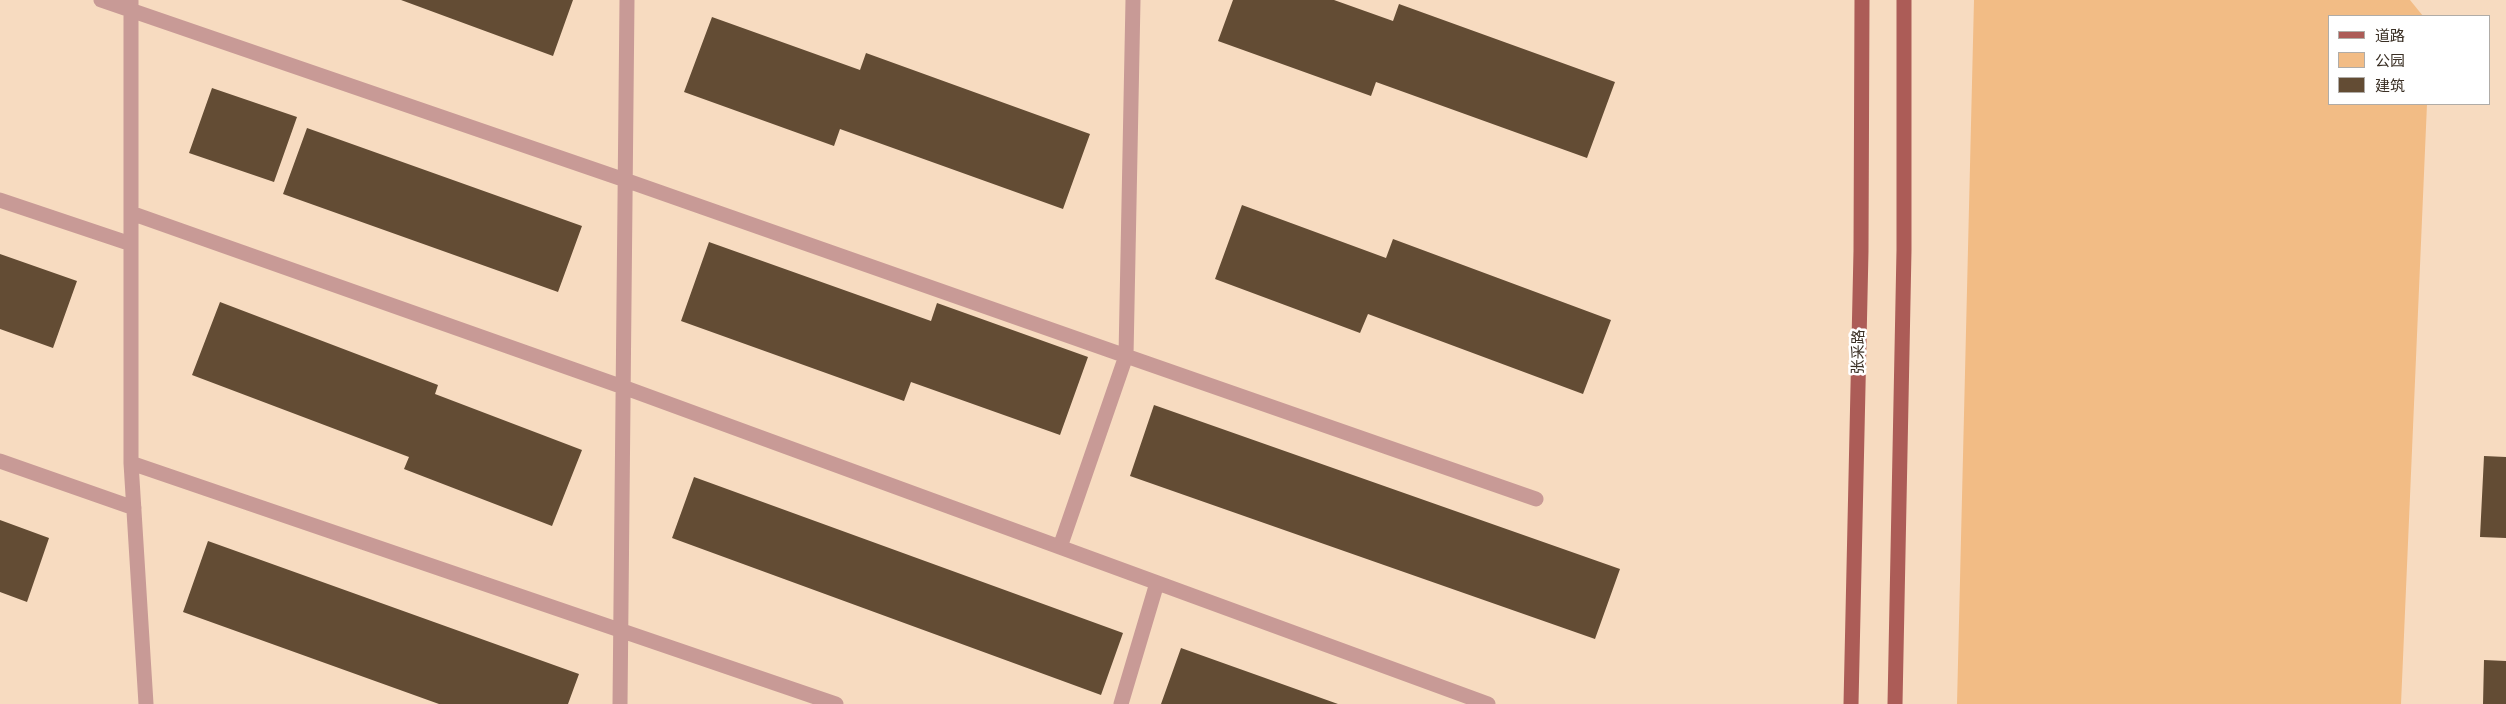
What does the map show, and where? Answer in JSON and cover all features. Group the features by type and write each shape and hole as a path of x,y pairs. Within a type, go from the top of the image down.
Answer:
{"main road":[{"name":"张采路","path":"1851,704 1861,251 1862,0"},
{"path":"1894,704 1904,260 1904,0"}],"lane":[{"path":"101,0 131,5 1536,499"},
{"path":"620,704 627,0"},
{"path":"1060,547 1126,356 1133,0"},
{"path":"131,5 131,463 150,702"},
{"path":"0,200 131,244"},
{"path":"131,213 623,387 1488,704"},
{"path":"0,461 134,508"},
{"path":"131,463 836,704"},
{"path":"1121,704 1157,583"}],"green space":[{"path":"1974,0 2410,0 2422,15 2328,15 2328,105 2427,105 2401,704 1957,704"}],"building":[{"path":"401,0 573,0 553,56"},
{"path":"1233,0 1334,0 1393,21 1399,4 1615,82 1587,158 1376,82 1371,96 1218,41"},
{"path":"712,17 860,70 866,53 1090,134 1063,209 840,129 834,146 684,92"},
{"path":"212,88 297,117 274,182 189,153"},
{"path":"307,128 582,226 558,292 283,194"},
{"path":"1242,205 1386,258 1393,239 1611,320 1583,394 1368,314 1360,333 1215,279"},
{"path":"709,242 931,321 937,303 1088,357 1060,435 911,382 904,401 681,321"},
{"path":"0,254 77,281 53,348 0,329"},
{"path":"220,302 438,385 435,394 582,450 552,526 404,469 409,457 192,375"},
{"path":"1154,405 1620,569 1595,639 1130,476"},
{"path":"2484,456 2506,457 2506,538 2480,537"},
{"path":"694,477 1123,633 1101,695 672,538"},
{"path":"0,520 49,538 27,602 0,592"},
{"path":"208,541 579,674 568,704 439,704 183,612"},
{"path":"1181,648 1338,704 1161,704"},
{"path":"2484,660 2506,661 2506,704 2483,704"}]}
